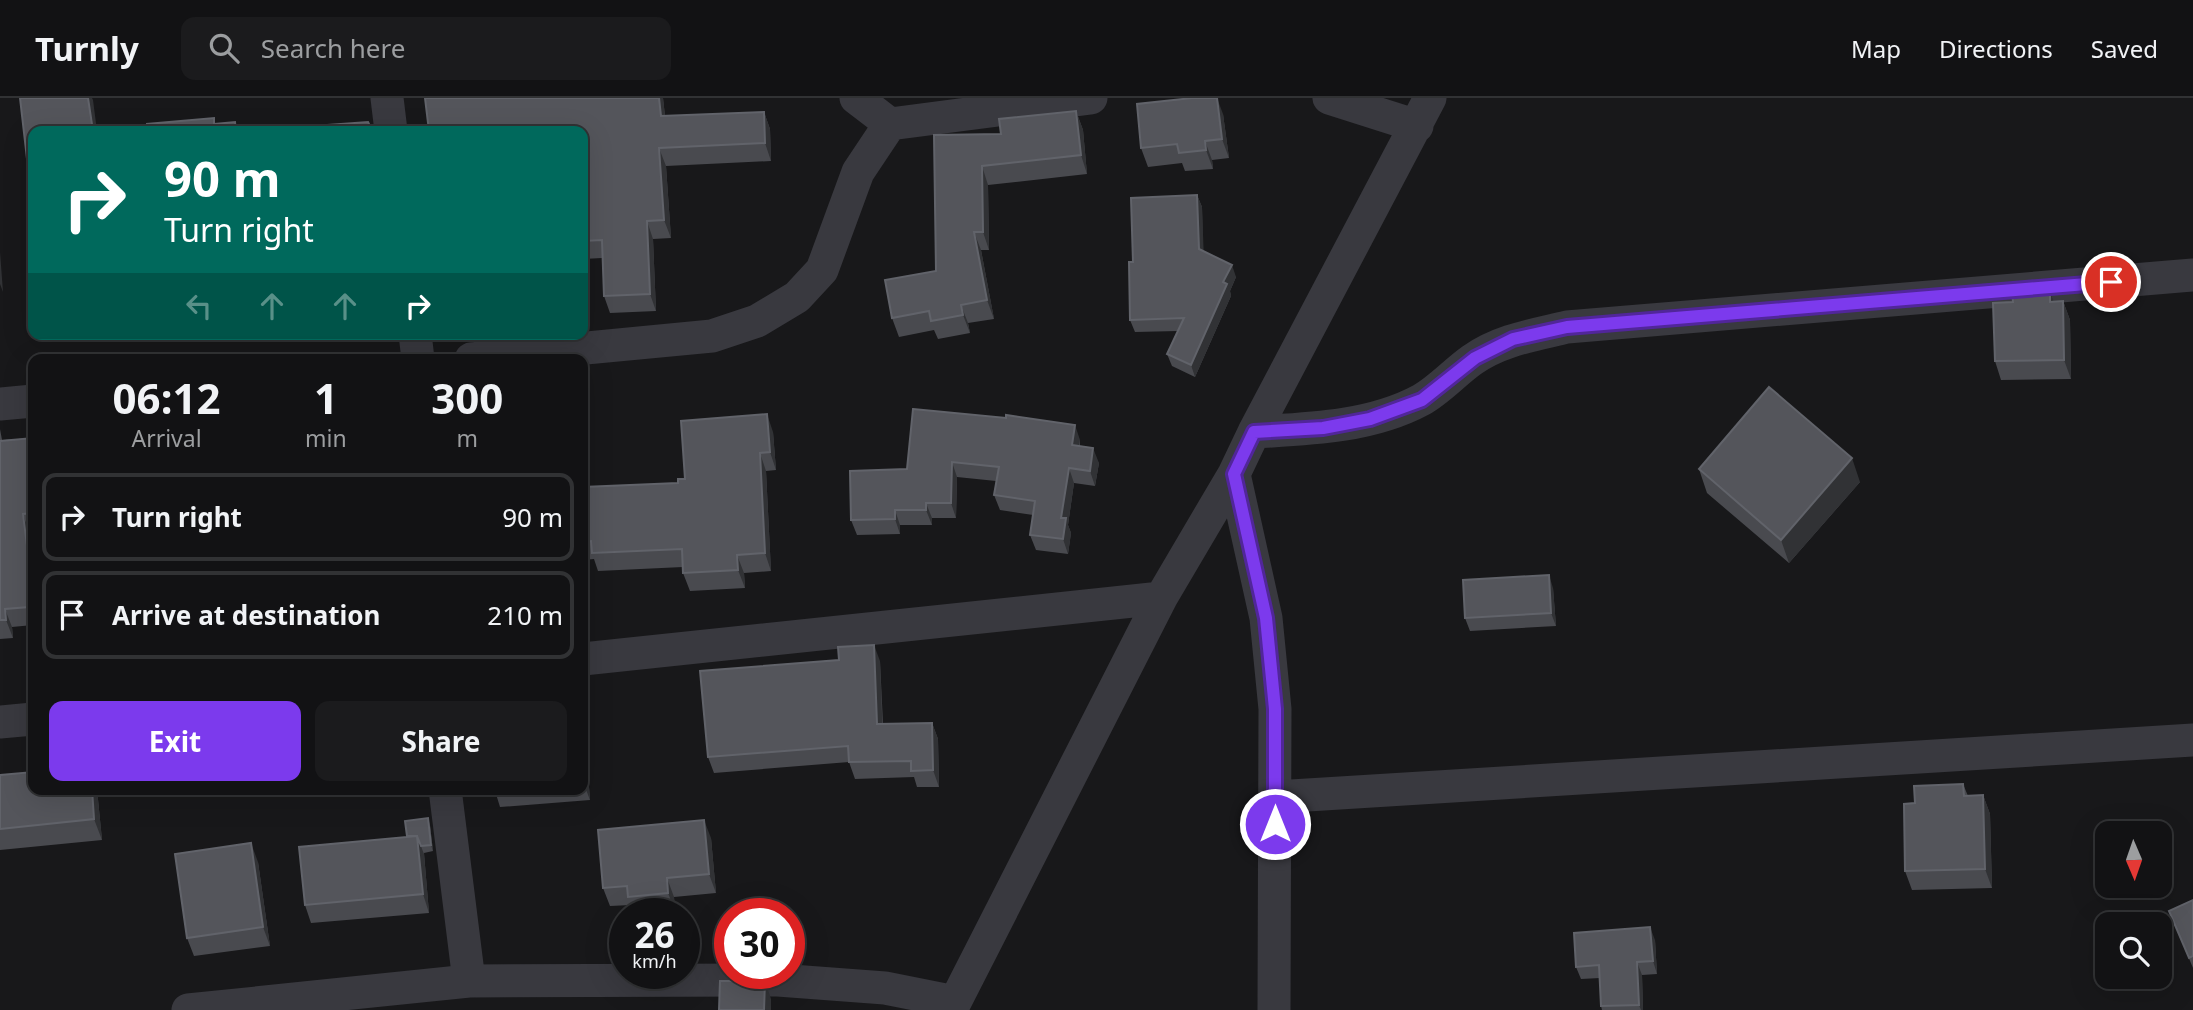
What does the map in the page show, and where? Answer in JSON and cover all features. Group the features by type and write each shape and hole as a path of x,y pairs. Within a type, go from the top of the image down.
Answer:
{"street":[{"path":"387,98 390,126"},
{"path":"856,98 890,124 1090,98"},
{"path":"188,1010 469,981 778,980 885,988 953,1006 1161,598 1234,474 1423,112 1329,98"},
{"path":"523,354 712,336 757,321 797,297 822,270 858,172 890,124"},
{"path":"1254,432 1323,428 1370,419 1422,400 1475,358 1513,339 1567,327 2193,275"},
{"path":"0,404 28,401"},
{"path":"1234,474 1266,618 1275,709 1274,1010"},
{"path":"588,658 1161,598"},
{"path":"0,722 28,719"},
{"path":"1275,797 2193,740"},
{"path":"445,795 469,981"}],"building":[{"path":"20,98 88,98 92,126 28,126 28,168"},
{"path":"425,98 659,98 661,116 764,112 765,143 659,148 664,220 647,221 650,294 604,296 602,240 588,241 588,126 428,126"},
{"path":"1217,98 1222,139 1205,141 1206,150 1179,153 1177,144 1141,148 1137,104"},
{"path":"1076,111 1081,155 982,166 983,232 974,232 987,300 961,305 963,315 931,321 929,311 892,318 885,280 936,271 934,135 1001,134 999,119"},
{"path":"214,118 214,124 235,122 235,126 147,126"},
{"path":"368,122 370,126 313,126"},
{"path":"1197,195 1199,249 1232,265 1223,282 1227,284 1191,365 1167,354 1184,318 1130,320 1129,262 1133,262 1131,198"},
{"path":"2012,290 2050,290 2050,302 2063,301 2064,360 1995,361 1993,303 2013,302"},
{"path":"1769,387 1852,458 1781,540 1699,469"},
{"path":"913,409 1006,418 1006,415 1075,425 1072,445 1093,448 1090,471 1069,468 1061,518 1066,518 1063,539 1030,535 1035,501 994,495 999,467 952,462 951,503 926,503 926,510 895,510 895,519 851,520 850,471 907,469"},
{"path":"767,414 770,452 760,453 765,553 737,555 738,570 683,573 682,549 592,553 591,541 588,541 588,487 678,483 678,479 685,479 681,421"},
{"path":"28,438 28,514 23,514 28,554 28,607 5,609 6,620 0,620 0,441"},
{"path":"1549,575 1551,613 1465,618 1463,580"},
{"path":"874,645 877,724 932,723 933,770 911,771 911,761 849,762 848,746 708,757 700,671 839,660 838,647"},
{"path":"28,772 28,795 92,795 94,819 0,829 0,775"},
{"path":"1963,784 1964,796 1983,795 1985,869 1905,871 1904,804 1915,803 1914,786"},
{"path":"428,818 431,845 421,846 417,836 407,836 405,821"},
{"path":"704,820 709,874 667,878 668,893 628,897 627,886 603,888 598,830"},
{"path":"417,836 423,894 305,905 299,847"},
{"path":"251,843 263,927 187,938 175,854"},
{"path":"2193,900 2193,956 2189,958 2172,912 2169,911"},
{"path":"1650,927 1653,961 1637,962 1639,1005 1601,1006 1599,965 1576,967 1574,933"},
{"path":"720,989 765,989 764,1010 719,1010"}],"route":[{"path":"1275,824 1275,709 1266,618 1234,474 1254,432 1323,428 1370,419 1422,400 1475,358 1513,339 1567,327 2111,282"}]}
